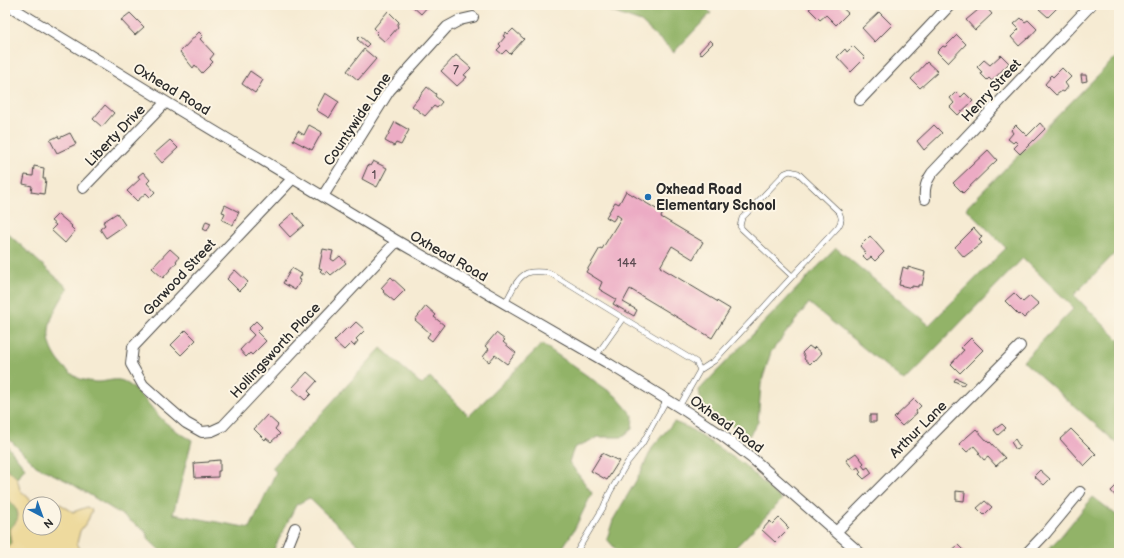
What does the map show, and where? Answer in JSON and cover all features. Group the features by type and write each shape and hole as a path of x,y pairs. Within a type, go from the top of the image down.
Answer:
{"street":[{"name":"Oxhead Road","path":"8,5 397,241 596,356 667,399 723,436 753,459 860,553"},
{"path":"860,100 950,5"},
{"name":"Henry Street","path":"925,199 924,190 926,181 932,172 1091,5"},
{"name":"Countywide Lane","path":"323,196 389,91 447,27 460,20 473,17"},
{"name":"Liberty Drive","path":"83,188 166,102"},
{"name":"Garwood Street","path":"163,403 143,385 131,364 133,347 293,178"},
{"name":"Hollingsworth Place","path":"163,403 186,423 202,432 212,431 223,426 397,241"},
{"name":"Arthur Lane","path":"836,532 1020,346"},
{"path":"1027,553 1046,533 1080,492"},
{"path":"285,553 295,528"}],"lane":[{"path":"679,407 700,370 714,361 842,222 839,212 798,173 790,171 785,173 742,218 740,226 792,276"},
{"path":"505,304 518,281 528,273 550,273 696,362 700,370"},
{"path":"596,356 623,318"},
{"path":"576,553 603,508 610,492 627,463 642,444 667,399"}],"green space":[{"path":"592,5 703,5 711,13 674,52 641,22"},
{"path":"1119,54 1119,249 1074,295 1119,340 1119,445 1023,361 1074,308 1023,258 904,381 809,303 771,352 761,384 758,422 749,436 708,411 701,403 699,390 836,248 929,325 1006,248 966,208"},
{"path":"5,231 68,288 54,314 49,330 52,350 64,367 80,379 98,382 119,380 125,382 138,392 165,422 176,431 192,440 173,514 250,528 276,472 272,468 381,348 422,385 430,377 469,416 542,344 616,396 633,416 632,429 622,437 598,437 574,448 569,462 592,493 574,530 559,553 367,553 309,498 296,505 272,553 163,553 150,541 145,531 69,482 36,466 5,435"},
{"path":"674,422 689,428 743,464 782,500 730,553 619,553 607,539 613,520 640,474 653,446"},
{"path":"5,443 25,468 17,478 5,467"},
{"path":"5,496 16,508 18,516 17,521 9,530 11,543 5,549"},
{"path":"1093,497 1119,517 1119,553 1052,553 1048,549 1061,536"}],"sand":[{"path":"5,467 17,478 20,490 26,496 22,496 22,536 62,536 62,505 73,512 87,507 92,510 88,520 80,531 77,543 82,553 5,553 5,549 11,543 9,529 17,520 18,512 5,496"}],"building":[{"path":"411,5 429,5 421,14"},
{"path":"814,5 839,5 848,13 836,25 826,15 820,20 809,9"},
{"path":"984,5 992,14 975,30 966,20"},
{"path":"1043,5 1060,5 1048,17 1039,9"},
{"path":"388,11 399,22 397,25 398,27 385,42 376,34 378,32 374,28"},
{"path":"879,12 892,25 875,42 862,28"},
{"path":"130,13 144,27 135,35 121,20"},
{"path":"1021,18 1025,22 1028,20 1037,29 1019,46 1011,37 1019,29 1014,24"},
{"path":"513,29 524,39 510,54 506,50 502,54 497,50 501,46 499,44 505,37 503,36 506,32 508,34"},
{"path":"199,32 203,36 200,39 214,54 210,59 213,62 202,73 195,65 193,68 180,52"},
{"path":"957,35 966,44 948,63 937,52 943,46 945,47"},
{"path":"360,36 369,44 366,47 357,39"},
{"path":"710,40 713,43 701,55 699,52"},
{"path":"853,46 865,58 851,72 837,57 845,49 847,52"},
{"path":"364,49 376,59 358,80 347,71"},
{"path":"456,55 471,68 464,75 467,77 457,86 441,71"},
{"path":"1001,55 1009,63 992,81 989,78 987,80 977,67 984,60 990,65"},
{"path":"927,62 938,72 920,88 911,79"},
{"path":"1062,68 1071,77 1065,83 1068,87 1064,92 1062,91 1056,95 1045,84 1051,75 1053,77"},
{"path":"250,71 263,80 255,93 242,84"},
{"path":"1081,75 1086,75 1087,81 1082,82"},
{"path":"427,87 436,94 435,96 442,102 437,108 434,106 425,116 412,106"},
{"path":"956,92 961,97 965,93 973,101 958,115 950,107 954,103 950,98"},
{"path":"325,93 339,102 329,118 316,110"},
{"path":"105,105 114,113 102,127 93,119"},
{"path":"395,122 409,130 401,145 396,143 394,146 385,141"},
{"path":"1040,123 1045,129 1020,154 1014,148 1018,144 1015,141 1013,143 1008,139 1013,133 1011,130 1016,125 1027,136"},
{"path":"309,125 322,132 312,150 293,140 298,131 304,135"},
{"path":"934,125 942,133 924,150 917,141"},
{"path":"70,133 76,144 57,153 50,140"},
{"path":"170,140 178,148 162,163 154,154"},
{"path":"988,150 997,160 963,193 953,183"},
{"path":"373,161 387,168 377,187 362,179 368,165 370,166"},
{"path":"34,166 44,168 43,179 46,179 44,194 31,192 32,186 23,184 25,175 33,176"},
{"path":"143,172 150,180 147,183 155,192 150,197 146,193 137,201 127,191 140,179 138,176"},
{"path":"626,191 663,213 661,217 703,242 693,259 672,246 660,267 730,309 712,338 630,289 623,302 637,310 634,316 613,304 616,299 599,289 602,282 586,272 600,248 602,249 621,218 617,215 613,221 606,217 615,202 619,204"},
{"path":"225,205 239,212 233,225 222,220 225,213 222,212"},
{"path":"117,213 125,225 106,238 100,229 105,225 103,222"},
{"path":"293,213 304,225 290,237 279,225"},
{"path":"58,214 72,226 71,227 75,231 65,243 51,230 56,225 51,221"},
{"path":"206,221 211,223 207,231 203,229"},
{"path":"974,228 982,237 979,240 982,243 964,257 955,247"},
{"path":"870,236 884,252 875,261 871,257 867,260 863,256 866,253 860,246"},
{"path":"170,249 179,257 176,261 177,262 163,278 152,268"},
{"path":"323,249 333,251 331,259 334,261 340,256 346,263 331,275 327,271 325,275 320,271 322,269 319,268"},
{"path":"903,267 925,272 922,285 918,285 918,287 912,286 912,288 899,285"},
{"path":"292,268 302,274 299,279 301,280 295,290 283,283"},
{"path":"235,270 248,282 239,291 227,279"},
{"path":"391,277 405,290 394,301 383,292 384,291 381,288"},
{"path":"1014,293 1023,302 1030,296 1039,304 1024,318 1005,301"},
{"path":"426,306 436,315 434,317 444,325 432,341 427,337 430,333 415,320"},
{"path":"256,321 262,327 257,332 266,341 252,355 250,353 246,357 240,350 254,335 248,329"},
{"path":"356,322 365,330 356,339 358,341 354,346 351,343 344,350 334,341 348,327 349,329"},
{"path":"186,330 196,340 181,355 171,345"},
{"path":"496,333 505,340 503,342 516,353 507,364 495,355 489,362 483,357 489,349 485,346"},
{"path":"971,338 983,350 960,373 951,364 964,350 961,348"},
{"path":"809,346 813,349 815,347 822,353 814,362 813,361 810,364 804,359 805,357 802,353"},
{"path":"307,372 317,381 308,391 311,394 305,400 292,388"},
{"path":"956,378 965,382 963,385 954,381"},
{"path":"914,399 921,406 916,411 917,413 902,426 894,418"},
{"path":"267,415 278,425 275,429 280,434 271,442 266,438 265,440 254,429"},
{"path":"870,415 876,415 876,422 870,422"},
{"path":"1002,424 1006,428 998,435 994,430"},
{"path":"976,429 1005,458 996,466 988,457 984,460 974,446 967,452 959,444"},
{"path":"1071,429 1096,454 1084,466 1060,439"},
{"path":"1015,439 1020,447 1016,450 1011,442"},
{"path":"602,453 619,461 607,480 591,471"},
{"path":"856,453 864,463 862,465 865,469 868,467 872,473 864,479 859,474 861,472 858,467 854,470 846,460"},
{"path":"220,460 220,471 218,471 218,477 195,478 194,463"},
{"path":"1040,470 1050,479 1044,485 1034,476"},
{"path":"1119,484 1119,500 1111,491"},
{"path":"956,491 965,492 964,501 956,500"},
{"path":"985,501 992,507 984,515 977,508"},
{"path":"779,518 789,528 775,542 762,530 770,521 773,524"},
{"path":"958,545 966,553 949,553"}],"place":[{"name":"Oxhead Road Elementary School","path":"648,197"}]}
